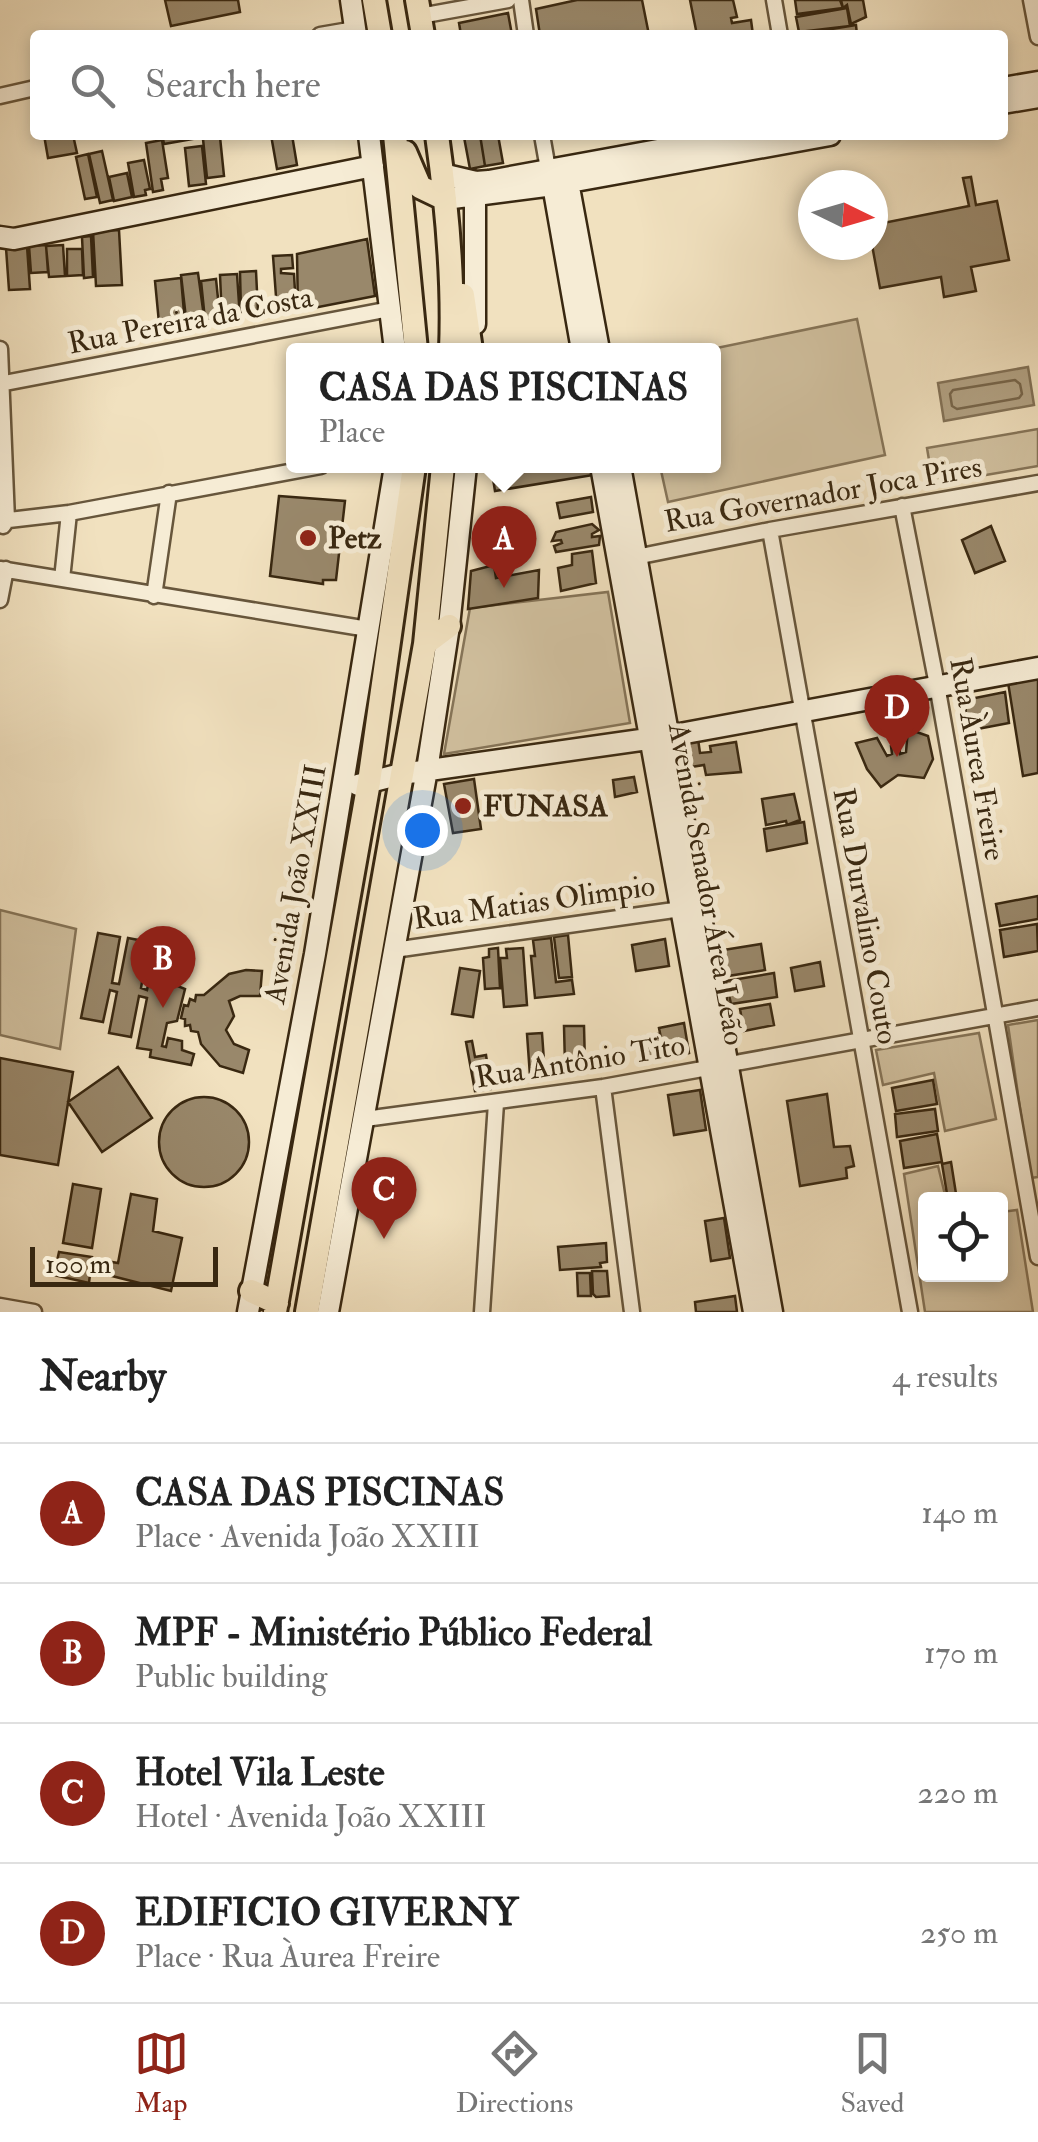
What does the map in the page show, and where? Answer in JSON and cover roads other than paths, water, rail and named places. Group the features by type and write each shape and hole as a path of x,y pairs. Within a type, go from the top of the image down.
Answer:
{"main road":[{"path":"374,0 379,30"},
{"path":"397,140 415,343"},
{"path":"399,140 420,187 445,199"},
{"path":"438,140 447,228 451,343"},
{"path":"447,228 458,251 471,343"},
{"name":"Avenida João XXIII","path":"276,1308 370,782 413,473"},
{"path":"307,1312 425,644 442,473"},
{"path":"381,566 404,552"},
{"path":"425,644 450,626"},
{"path":"316,1258 332,1287"},
{"path":"249,1301 276,1308"}],"street":[{"path":"352,0 356,30"},
{"path":"420,17 508,0"},
{"path":"521,0 525,30"},
{"path":"774,0 779,30"},
{"path":"1031,0 1038,38"},
{"path":"1008,87 1038,82"},
{"path":"0,96 30,89"},
{"path":"1008,103 1038,97"},
{"path":"370,140 394,343"},
{"path":"544,140 556,179 582,305 596,343"},
{"path":"445,199 556,179 719,140"},
{"path":"442,174 476,182 556,179 799,140"},
{"path":"4,241 374,166"},
{"path":"472,343 474,196"},
{"path":"582,305 582,343"},
{"name":"Rua Pereira da Costa","path":"1,384 390,309"},
{"path":"0,349 2,524 286,473"},
{"name":"Avenida João XXIII","path":"249,1301 315,954 394,473"},
{"path":"328,1312 450,626 465,473"},
{"name":"Avenida Senador Área Leão","path":"603,473 628,559"},
{"name":"Avenida Senador Área Leão","path":"621,473 628,559 718,1066 754,1312"},
{"name":"Rua Governador Joca Pires","path":"628,559 1038,484"},
{"path":"154,596 170,494"},
{"name":"Rua Àurea Freire","path":"902,506 995,1016 1032,1193 1038,1258"},
{"path":"62,579 69,513"},
{"name":"Rua Durvalino Couto","path":"770,530 910,1312"},
{"path":"0,600 3,569 368,629"},
{"path":"342,789 401,774 660,738 1038,668"},
{"name":"Avenida Senador Área Leão","path":"660,738 681,909 772,1312"},
{"name":"Rua Matias Olimpio","path":"394,950 681,909"},
{"name":"Rua Antônio Tito","path":"365,1118 603,1087 1038,1008"},
{"path":"603,1087 632,1312"},
{"path":"482,1312 496,1103"},
{"path":"0,1306 34,1312"}],"water":[{"path":"1028,367 1034,405 944,421 938,383"}],"place":[{"name":"Petz","path":"308,538"},
{"name":"CASA DAS PISCINAS","path":"504,588"},
{"name":"EDIFICIO GIVERNY","path":"897,757"},
{"name":"FUNASA","path":"463,806"},
{"name":"MPF - Ministério Público Federal","path":"163,1008"},
{"name":"Hotel Vila Leste","path":"384,1239"}]}
